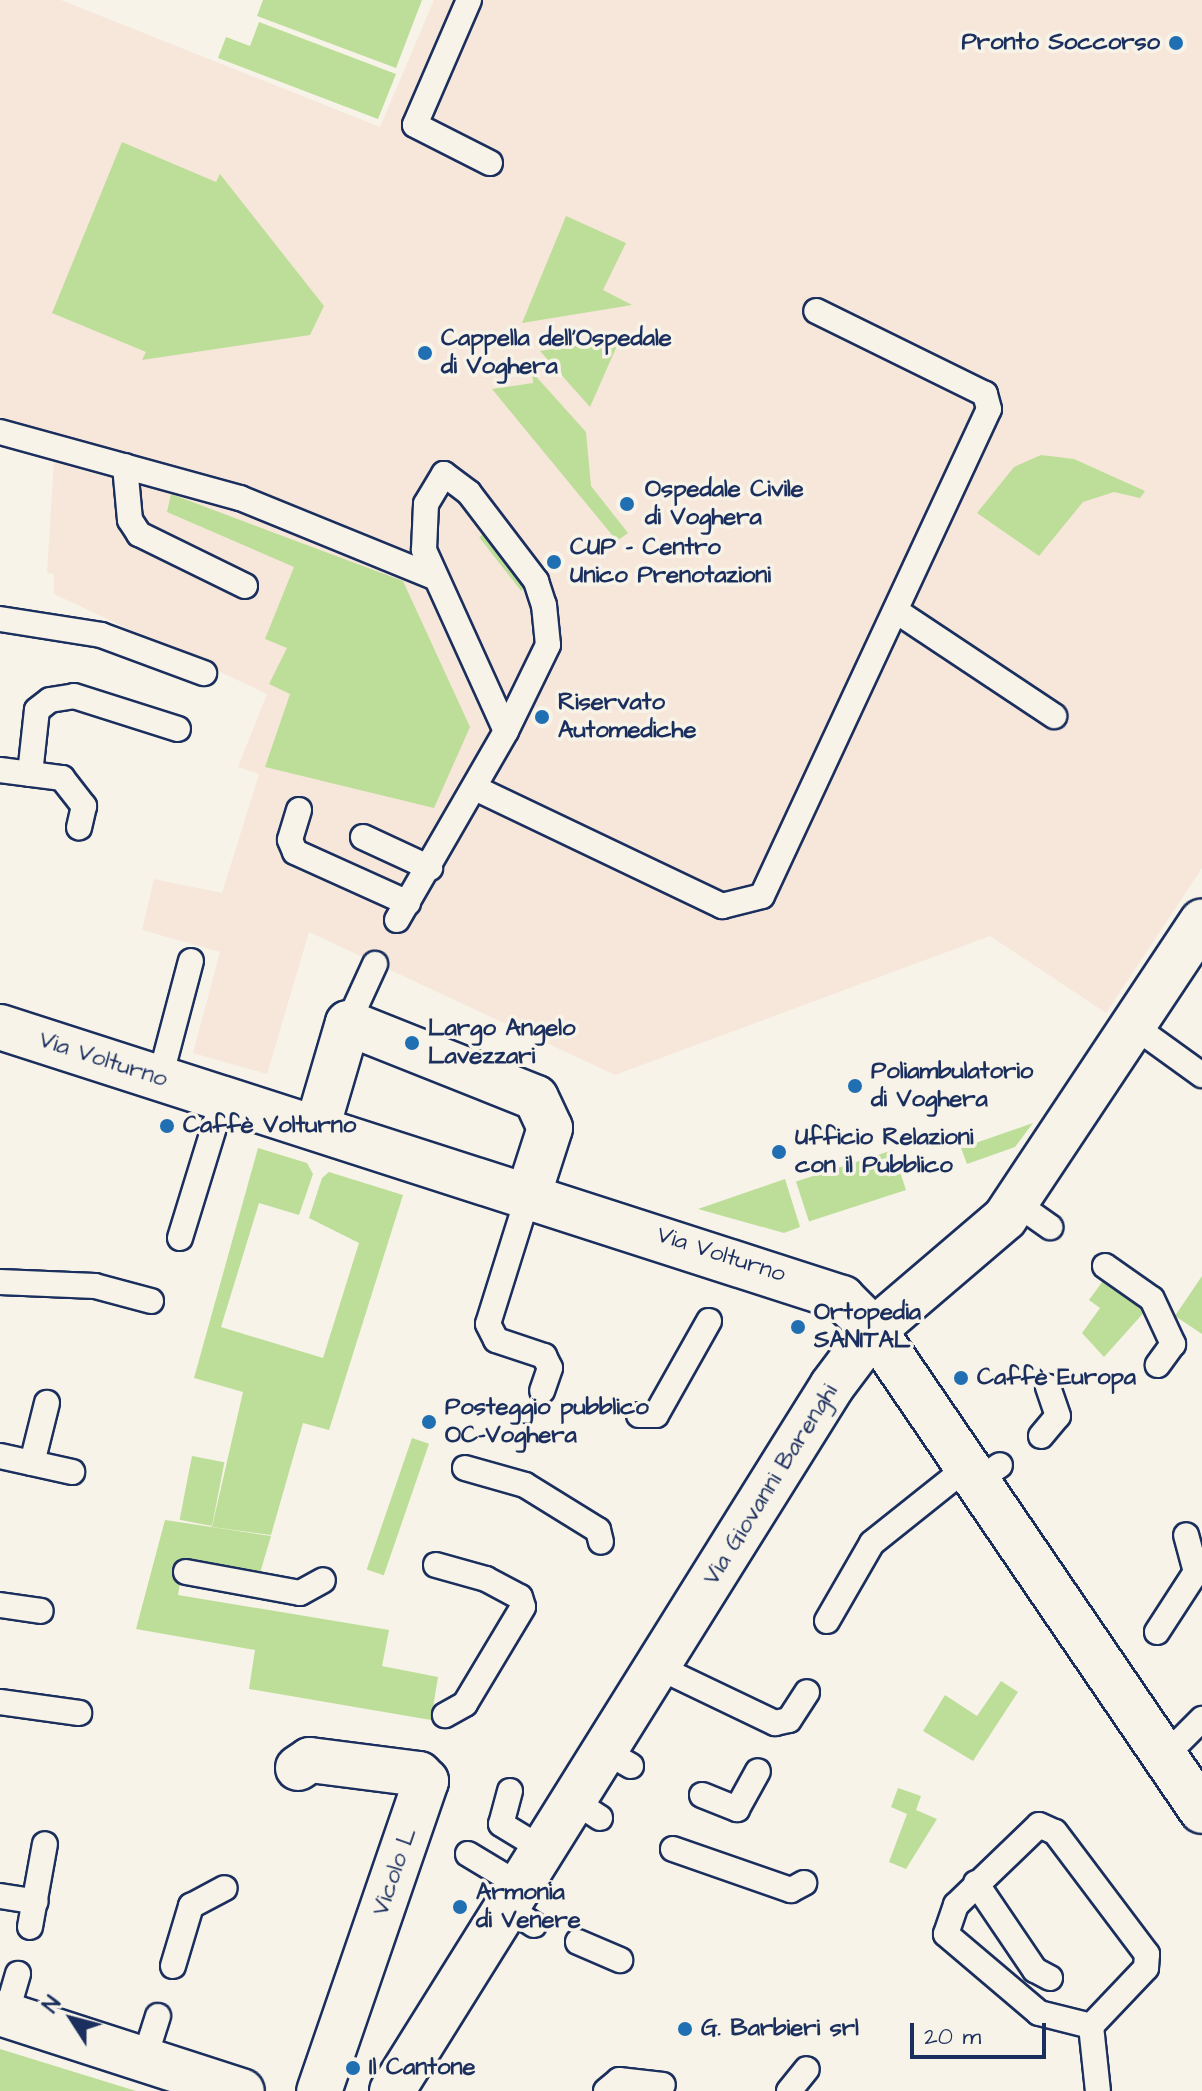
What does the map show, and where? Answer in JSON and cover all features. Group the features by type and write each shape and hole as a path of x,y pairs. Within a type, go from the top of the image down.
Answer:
{"street":[{"name":"Via Giovanni Barenghi","path":"392,2091 587,1809 618,1758 658,1667 874,1330 977,1247 1033,1215 1134,1026 1194,950"},
{"path":"317,1128 348,1023 536,1098 550,1128 529,1193"},
{"name":"Via Volturno","path":"0,1027 529,1193 724,1272 828,1290 874,1330 980,1472 1114,1662 1164,1757 1202,1811"},
{"name":"Vicolo L","path":"298,1768 310,1760 419,1774 426,1781 319,2091"},
{"path":"3,2014 145,2057 242,2091"}],"lane":[{"path":"469,0 415,125 490,163"},
{"path":"477,789 722,906 762,896 989,409 985,394 816,311"},
{"path":"0,432 240,498 434,577"},
{"path":"125,466 130,520 139,534 245,586"},
{"path":"299,810 290,840 295,852 402,912 477,789 506,731 548,645 544,605 536,581 469,493 444,474 426,504 424,550 506,731"},
{"path":"896,611 1054,716"},
{"path":"0,619 101,635 204,673"},
{"path":"30,774 37,710 50,700 74,696 178,729"},
{"path":"0,770 62,778 84,806 79,827"},
{"path":"363,837 430,868"},
{"path":"160,1078 191,961"},
{"path":"348,1023 375,964"},
{"path":"1134,1026 1202,1075"},
{"path":"180,1238 223,1098"},
{"path":"529,1193 488,1324 496,1340 544,1356 550,1368 542,1391"},
{"path":"1105,1266 1152,1299 1173,1344 1158,1365"},
{"path":"0,1282 95,1286 151,1301"},
{"path":"639,1415 656,1415 709,1321"},
{"path":"1041,1436 1058,1416 1048,1387"},
{"path":"32,1463 47,1403"},
{"path":"0,1456 72,1472"},
{"path":"465,1468 525,1485 598,1530 601,1542"},
{"path":"827,1621 872,1543 980,1472"},
{"path":"1157,1632 1196,1572 1186,1535"},
{"path":"436,1565 486,1579 520,1597 523,1607 465,1704 445,1715"},
{"path":"186,1572 300,1593 323,1580"},
{"path":"0,1605 41,1611"},
{"path":"658,1667 775,1723 789,1720 807,1692"},
{"path":"0,1702 79,1713"},
{"path":"1164,1757 1202,1719"},
{"path":"702,1795 737,1809 758,1771"},
{"path":"510,1791 501,1824 527,1892"},
{"path":"1091,2026 1039,2013 951,1944 946,1934 956,1905 1024,1832 1039,1825 1055,1832 1147,1954 1146,1968 1091,2026 1098,2091"},
{"path":"30,1927 45,1844"},
{"path":"673,1849 791,1890 804,1883"},
{"path":"468,1854 527,1892"},
{"path":"976,1883 1035,1970 1050,1978"},
{"path":"173,1966 191,1906 225,1888"},
{"path":"0,1896 36,1902"},
{"path":"578,1942 620,1960"},
{"path":"3,2014 18,1974"},
{"path":"145,2057 158,2016"},
{"path":"789,2091 807,2069"},
{"path":"606,2091 619,2080 663,2085"}],"shaded area":[{"name":"Ospedale Civile di Voghera","path":"0,0 61,0 380,127 434,0 1202,0 1202,868 1106,1013 990,936 615,1075 309,932 267,1074 193,1053 220,952 142,930 154,879 222,893 259,774 238,767 267,694 54,594 54,574 47,573 54,460 0,447"}],"green space":[{"path":"263,0 422,0 396,68 257,16"},
{"path":"259,22 396,74 378,119 218,58 226,37 250,46"},
{"path":"122,142 216,182 220,174 324,306 310,335 142,360 146,352 52,313"},
{"path":"566,216 626,243 603,290 632,305 522,323"},
{"path":"620,339 590,407 540,351"},
{"path":"532,372 586,432 591,486 628,533 617,541 492,389 533,383"},
{"path":"1041,455 1074,459 1145,491 1140,498 1114,492 1083,502 1039,556 977,513 1014,467"},
{"path":"171,494 403,581 470,727 434,808 265,767 290,694 269,684 287,648 265,639 294,567 167,512"},
{"path":"491,528 533,582 521,591 479,537"},
{"path":"1033,1123 1015,1147 967,1164 961,1148"},
{"path":"258,1148 307,1163 313,1174 299,1215 259,1203 221,1327 323,1358 359,1243 309,1218 322,1178 329,1172 403,1195 329,1430 303,1423 271,1535 212,1527 243,1392 194,1378"},
{"path":"893,1150 906,1190 809,1221 796,1182"},
{"path":"785,1179 800,1227 784,1233 698,1209"},
{"path":"1202,1276 1202,1334 1175,1316"},
{"path":"1105,1278 1147,1309 1104,1357 1082,1333 1100,1308 1089,1300"},
{"path":"412,1438 429,1444 384,1575 367,1569"},
{"path":"192,1456 224,1462 212,1526 180,1520"},
{"path":"165,1520 271,1536 260,1573 184,1560 178,1595 389,1630 382,1666 438,1677 431,1720 249,1689 255,1650 136,1629"},
{"path":"1001,1681 1018,1692 973,1761 923,1731 945,1695 977,1716"},
{"path":"898,1788 921,1796 916,1810 937,1819 906,1869 889,1862 907,1814 891,1807"},
{"path":"0,2049 136,2091 0,2091"}],"place":[{"name":"Pronto Soccorso","path":"1176,43"},
{"name":"Cappella dell'Ospedale di Voghera","path":"425,353"},
{"name":"Ospedale Civile di Voghera","path":"627,504"},
{"name":"CUP - Centro Unico Prenotazioni","path":"554,562"},
{"name":"Riservato Automediche","path":"542,717"},
{"name":"Largo Angelo Lavezzari","path":"412,1043"},
{"name":"Poliambulatorio di Voghera","path":"855,1086"},
{"name":"Caffè Volturno","path":"167,1126"},
{"name":"Ufficio Relazioni con il Pubblico","path":"779,1152"},
{"name":"Ortopedia SANITAL","path":"798,1327"},
{"name":"Caffè Europa","path":"961,1378"},
{"name":"Posteggio pubblico OC-Voghera","path":"429,1422"},
{"name":"Armonia di Venere","path":"460,1907"},
{"name":"G. Barbieri srl","path":"685,2029"},
{"name":"Il Cantone","path":"353,2068"}]}
